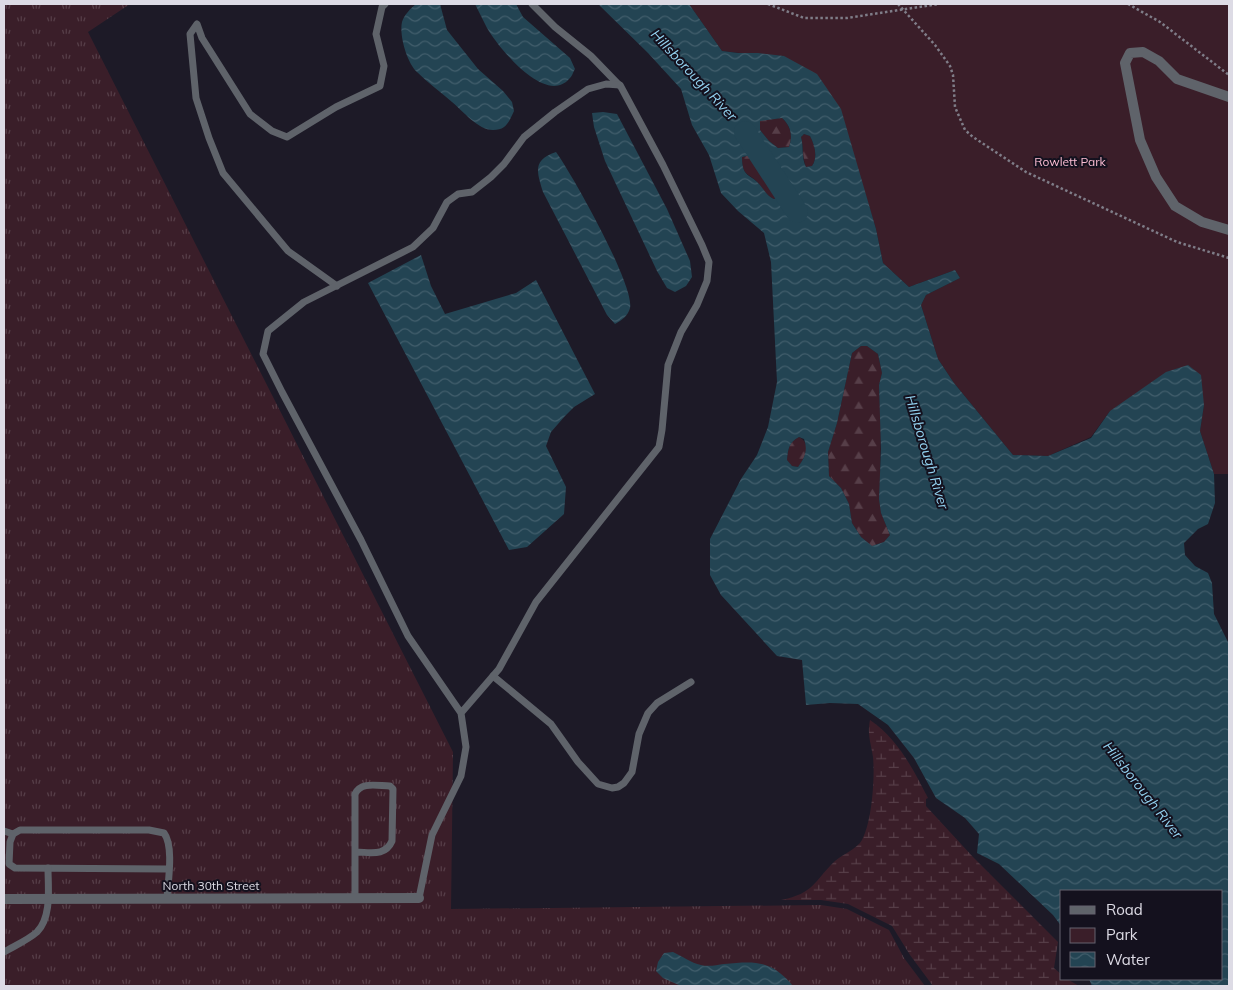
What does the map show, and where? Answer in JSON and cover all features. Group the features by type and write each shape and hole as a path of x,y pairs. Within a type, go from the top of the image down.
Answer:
{"street":[{"path":"1229,97 1176,79 1159,61 1143,52 1130,53 1125,63 1140,140 1156,177 1175,206 1202,222 1229,230"},
{"name":"North 30th Street","path":"4,899 419,898"}],"lane":[{"path":"337,286 288,251 223,173 196,98 190,34 197,24 202,38 250,114 272,131 286,137 336,107 380,86 384,66 376,34 382,7 385,4"},
{"path":"461,713 499,669 536,602 659,447 668,365 681,332 697,305 707,281 709,262 663,165 620,85 591,56 532,4"},
{"path":"419,898 432,835 461,776 466,747 461,713 408,636 361,540 282,392 263,354 268,331 304,302 413,247 433,228 447,202 458,194 472,192 491,177 524,137 555,112 588,89 606,84 620,85"},
{"path":"493,676 550,724 578,762 598,784 612,788 624,783 632,772 639,734 648,714 657,703 691,682"},
{"path":"355,852 382,852 389,848 392,841 393,790 390,786 363,786 355,794 355,852 355,898"},
{"path":"167,898 168,869 168,838 164,833 149,830 20,830 13,834 10,842 9,864 16,868 168,869"},
{"path":"4,831 13,834"},
{"path":"4,952 38,931 45,917 48,898 48,868"}],"path":[{"path":"768,4 804,18 847,18 939,4"},
{"path":"898,4 935,45 950,66 953,75 955,107 965,130 973,137 1026,172 1177,242 1229,258"},
{"path":"1128,4 1160,22 1229,75"}],"green space":[{"path":"4,4 130,4 88,32 453,752 451,909 821,905 847,909 889,930 904,958 925,986 4,986"},
{"name":"Rowlett Park","path":"689,4 1229,4 1229,474 1214,474 1200,431 1204,405 1110,411 1091,437 1048,456 1013,455 954,383 938,359 921,305 926,295 960,278 955,270 909,287 883,263 876,229 860,177 784,56 722,51"},
{"path":"782,118 789,128 791,139 789,147 778,148 760,130 760,120"},
{"path":"804,134 810,136 815,151 814,163 812,166 806,167 801,137"},
{"path":"751,155 765,160 774,169 781,189 781,196 772,198 745,172 742,157"},
{"path":"861,346 867,346 878,354 882,373 879,385 881,513 890,535 884,542 872,546 861,537 852,523 849,504 841,488 829,476 828,452 837,423 852,353"},
{"path":"799,437 805,443 806,451 798,467 792,466 787,460 790,446"},
{"path":"870,720 897,745 917,776 928,798 926,799 926,806 973,857 1058,942 1054,968 1060,973 1060,980 1069,980 1079,986 933,986 892,926 848,904 821,900 781,900 801,894 807,890 835,861 857,846 862,840 868,822 874,776"}],"water":[{"path":"416,4 440,4 447,30 478,69 503,91 512,102 514,111 509,122 504,127 493,130 476,124 413,68 405,48 401,28 404,17"},
{"path":"475,4 516,4 523,17 570,58 575,69 571,77 559,85 548,85 535,80 523,71 511,60 493,37"},
{"path":"598,4 689,4 722,51 784,56 817,74 841,109 876,229 883,263 909,287 955,270 960,278 926,295 921,305 938,359 954,383 1013,455 1048,456 1091,438 1110,411 1166,372 1188,365 1201,375 1204,405 1200,431 1214,474 1215,503 1208,524 1198,529 1184,543 1185,555 1195,566 1208,573 1212,583 1214,614 1229,644 1229,986 1092,986 1089,980 1223,980 1223,890 1060,890 1060,924 1053,915 999,864 977,853 979,834 965,818 936,798 914,758 888,725 858,704 830,703 806,705 802,660 777,656 721,595 710,575 710,539 741,479 757,455 768,427 777,382 771,262 764,233 738,211 721,193 709,155 692,125 681,89 648,53","holes":["782,118 787,124 791,139 789,147 778,148 760,130 760,121","804,134 810,136 815,151 814,163 812,166 806,167 801,137","751,155 764,160 773,169 779,182 780,196 772,198 745,172 742,157","861,346 867,346 878,354 882,373 879,385 881,449 879,499 881,513 890,535 884,542 872,546 861,537 852,523 849,504 841,488 829,476 828,452 837,423 852,353","799,437 804,439 806,447 805,454 798,467 792,466 787,460 791,444"]},
{"path":"592,113 617,114 667,209 690,261 692,277 686,286 675,292 667,288 657,271 605,161 594,127"},
{"path":"556,152 588,205 623,277 629,296 630,308 624,318 615,324 607,315 543,192 538,168 543,159"},
{"path":"421,255 431,286 445,314 516,293 536,280 595,394 574,407 551,432 546,446 566,487 564,514 527,547 509,550 368,283"},
{"path":"673,952 704,966 745,963 762,964 777,971 793,986 681,986 663,978 656,971 658,962 664,953"}],"waterway":[{"name":"Hillsborough River","path":"745,132 797,212"}]}
